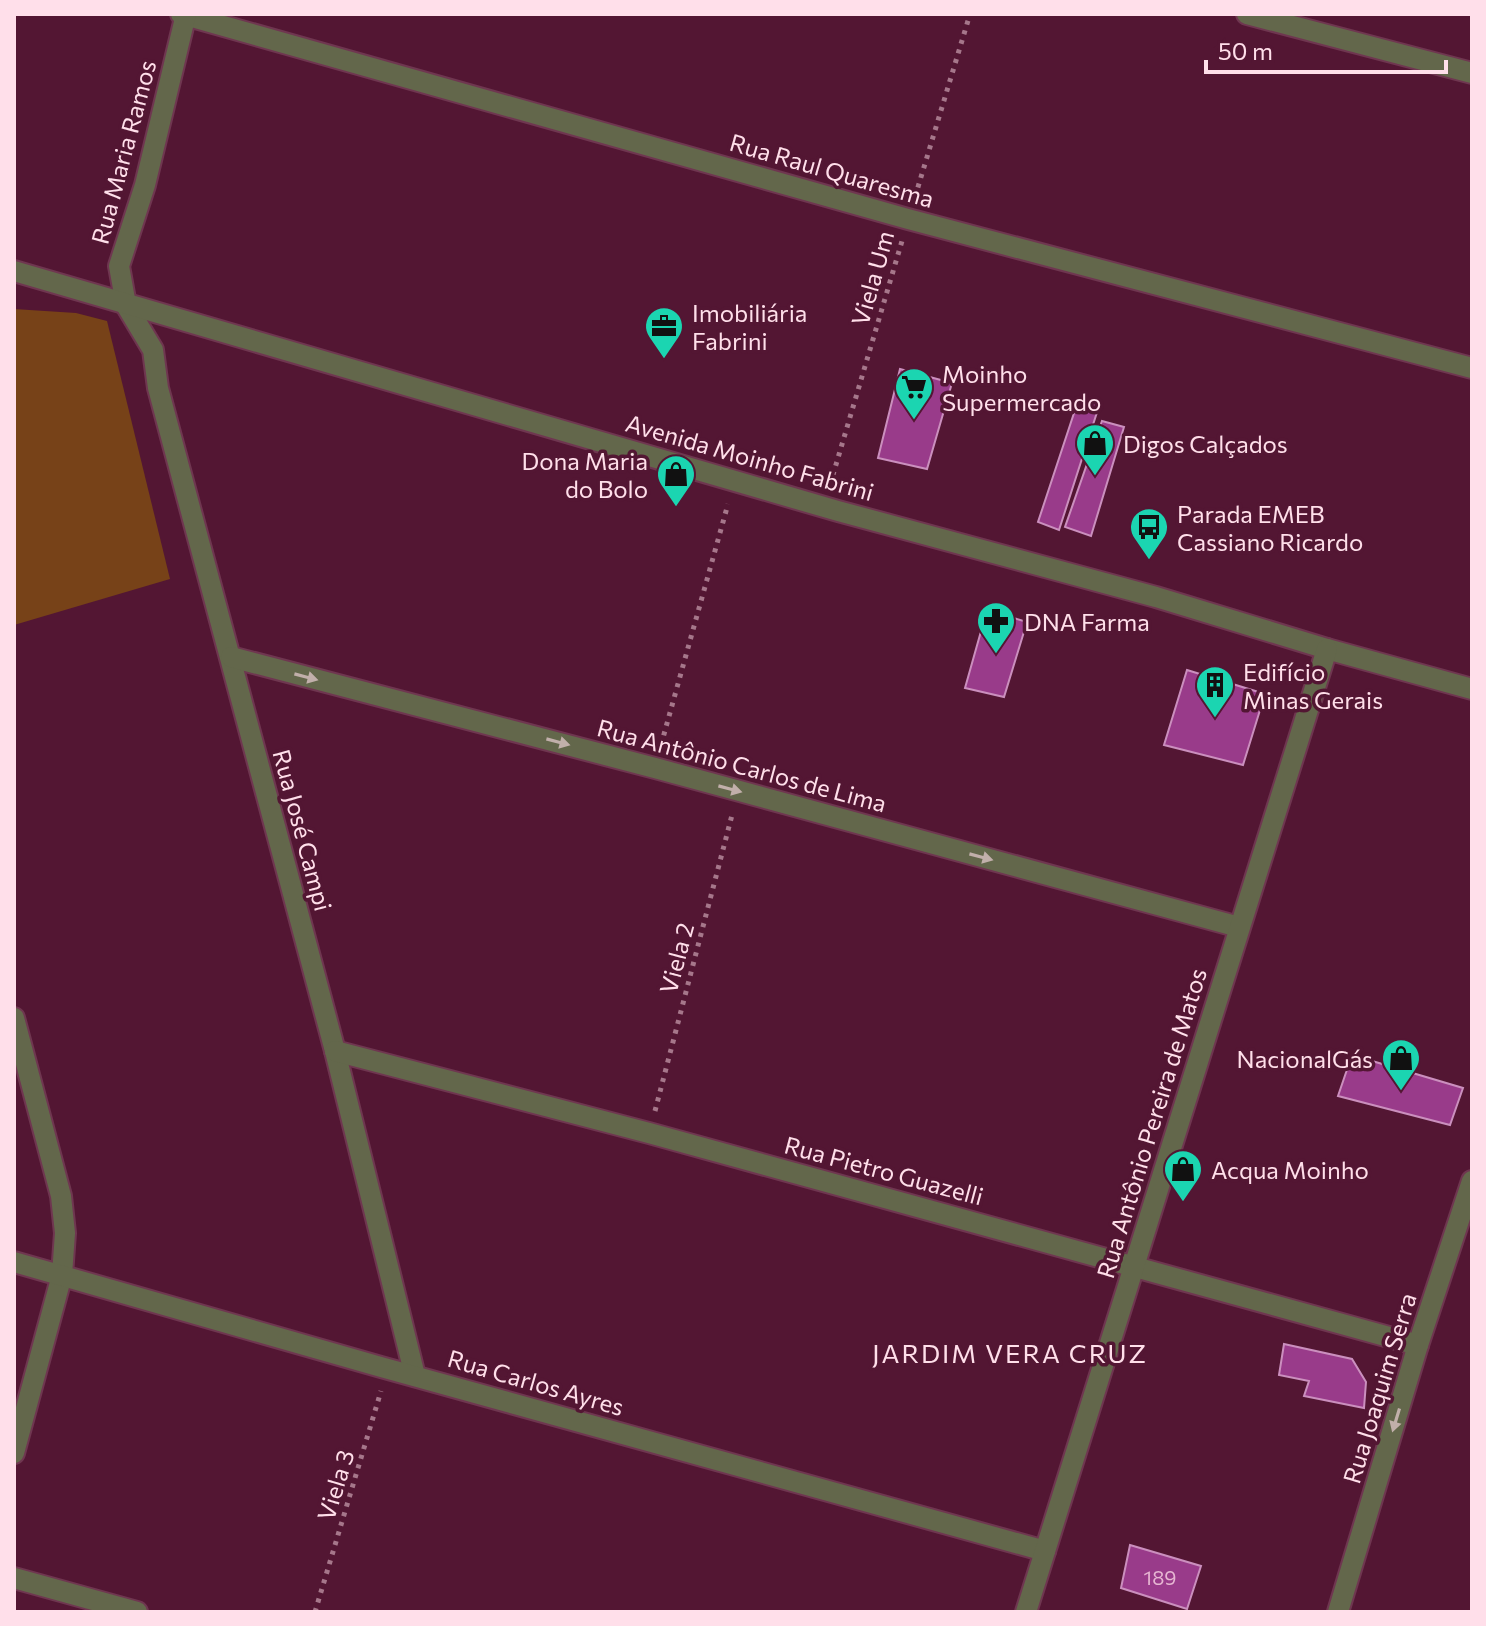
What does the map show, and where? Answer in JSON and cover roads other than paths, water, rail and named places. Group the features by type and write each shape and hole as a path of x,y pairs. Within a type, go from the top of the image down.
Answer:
{"street":[{"path":"1247,14 1472,73"},
{"name":"Rua Raul Quaresma","path":"184,15 908,219 1472,368"},
{"name":"Rua Maria Ramos","path":"126,305 119,266 145,185 184,15"},
{"name":"Avenida Moinho Fabrini","path":"14,271 824,507 1156,597 1472,689"},
{"name":"Rua José Campi","path":"126,305 153,350 158,388 335,1051 415,1376"},
{"name":"Rua Antônio Pereira de Matos","path":"1026,1612 1327,649"},
{"name":"Rua Antônio Carlos de Lima","path":"231,657 655,768 1239,927"},
{"path":"14,1018 61,1196 65,1233 62,1275 14,1453"},
{"name":"Rua Pietro Guazelli","path":"335,1051 649,1133 1418,1345"},
{"name":"Rua Joaquim Serra","path":"1338,1612 1418,1345 1472,1181"},
{"name":"Rua Carlos Ayres","path":"14,1262 1045,1551"},
{"path":"14,1578 137,1612"}],"place":[{"name":"Imobiliária Fabrini","path":"664,360"},
{"name":"Moinho Supermercado","path":"914,421"},
{"name":"Digos Calçados","path":"1095,477"},
{"name":"Dona Maria do Bolo","path":"676,508"},
{"name":"Parada EMEB Cassiano Ricardo","path":"1149,561"},
{"name":"DNA Farma","path":"996,655"},
{"name":"Edifício Minas Gerais","path":"1215,719"},
{"name":"NacionalGás","path":"1401,1092"},
{"name":"Acqua Moinho","path":"1183,1203"}],"district":[{"name":"JARDIM VERA CRUZ","path":"1010,1352"}]}
